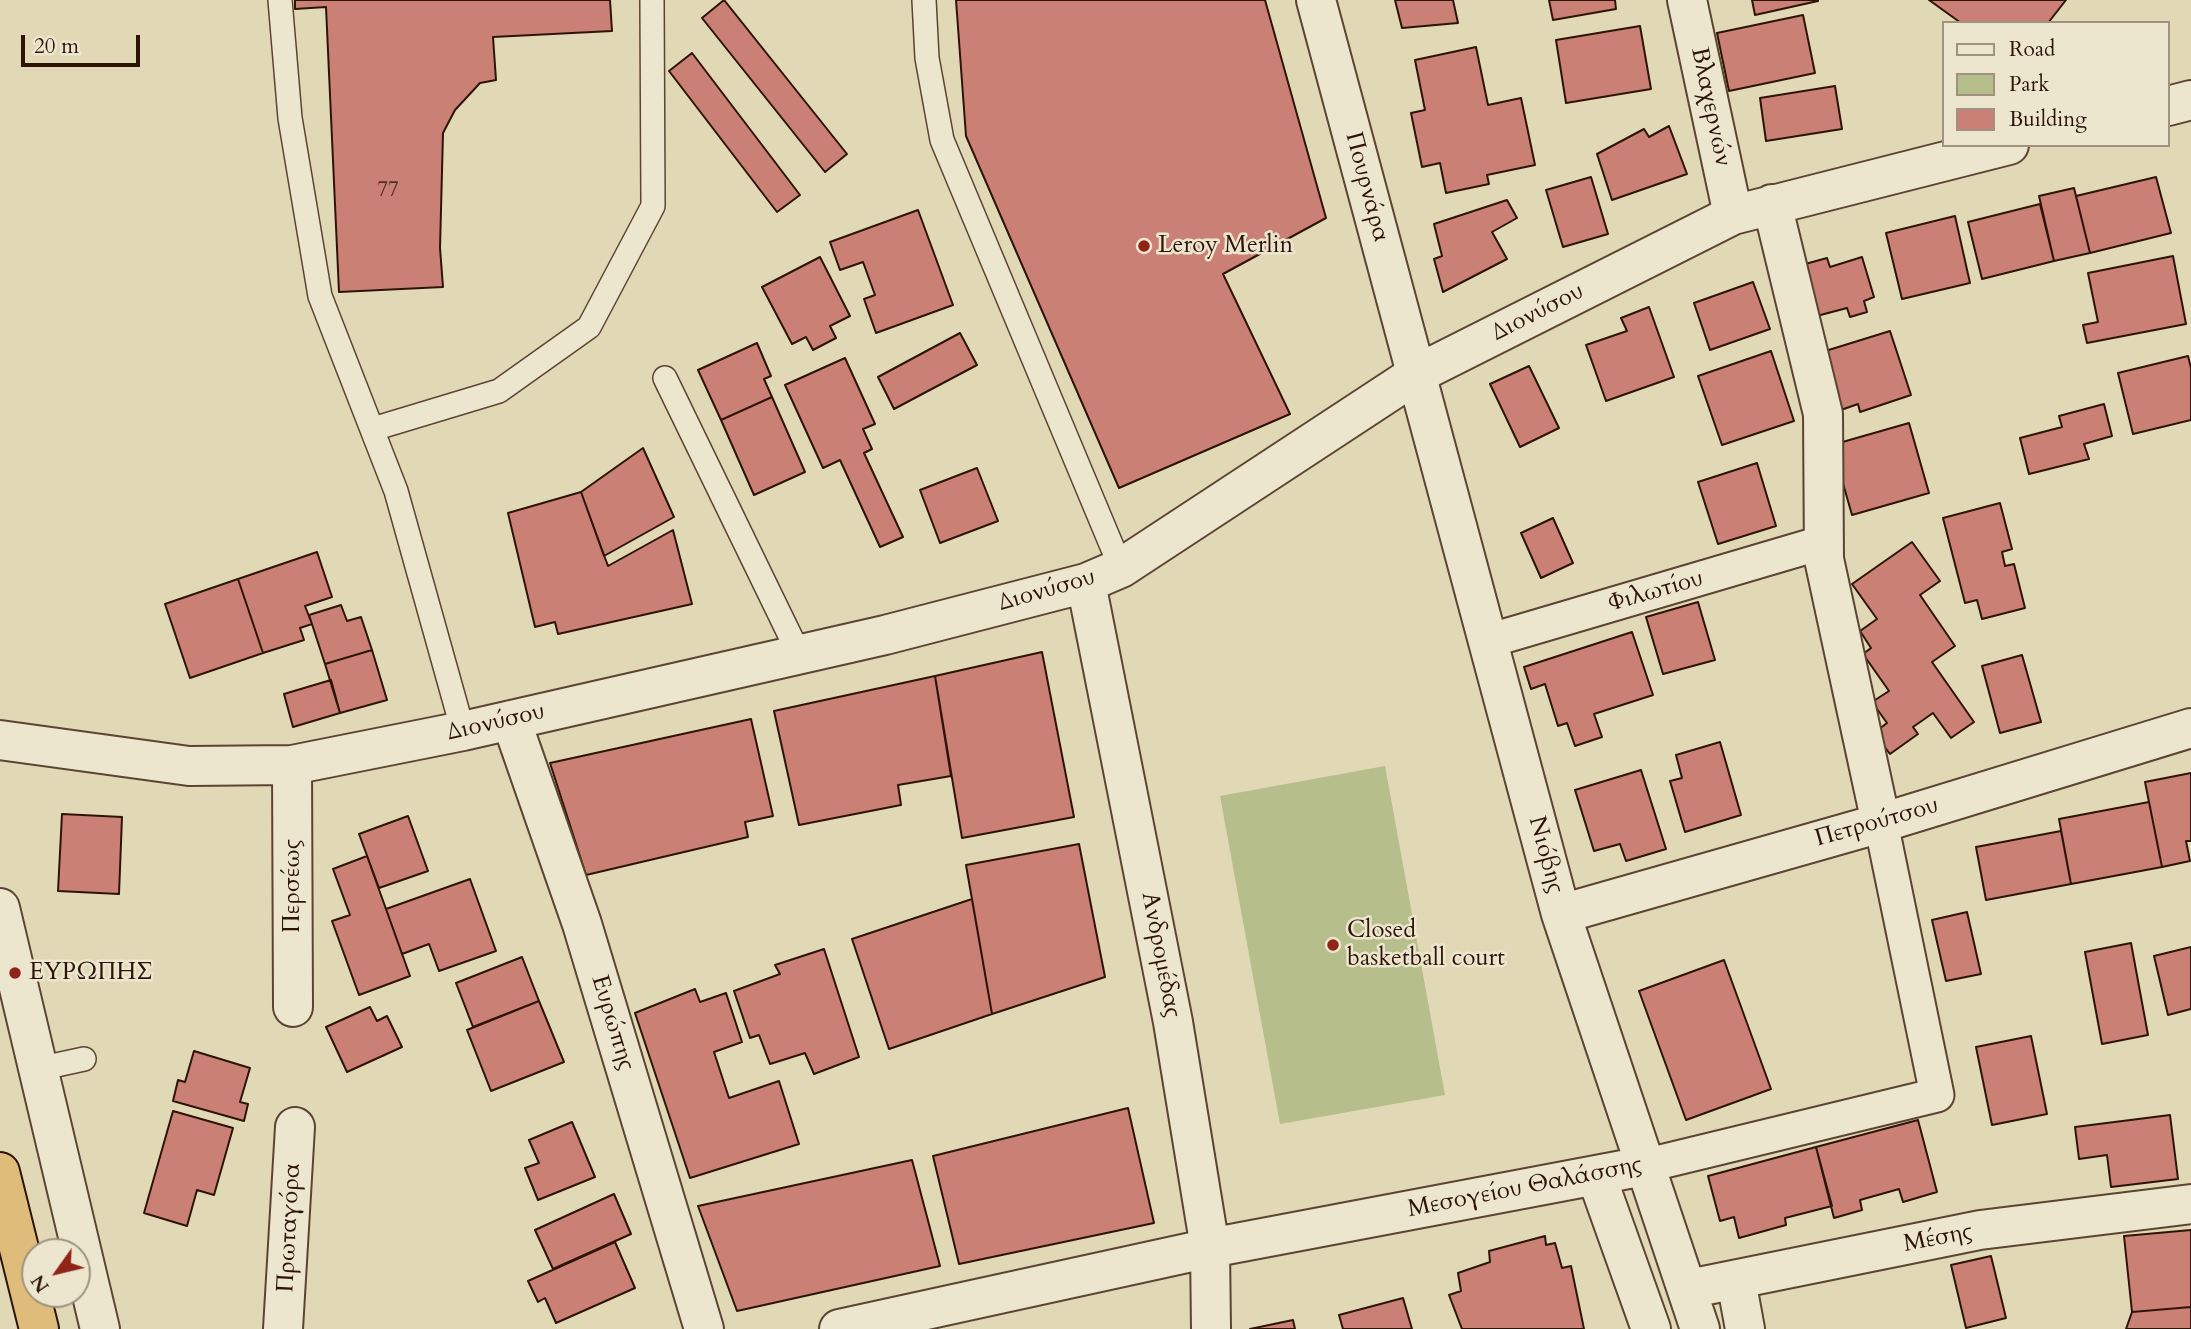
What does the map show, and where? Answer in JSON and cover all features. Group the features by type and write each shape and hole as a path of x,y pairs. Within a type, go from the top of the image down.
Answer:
{"highway":[{"path":"0,1172 38,1329"}],"street":[{"name":"Πουρνάρα","path":"1316,0 1415,374"},
{"name":"Βλαχερνών","path":"1687,0 1733,215"},
{"path":"2170,105 2191,100"},
{"name":"Διονύσου","path":"0,740 189,766 292,765 463,731 799,654 1086,583 1121,568 1415,374 1733,215 2000,147"},
{"path":"1772,204 1823,414 1824,559 1881,823"},
{"name":"Νιόβης","path":"1415,374 1561,914 1700,1329"},
{"name":"Φιλωτίου","path":"1488,641 1824,542"},
{"name":"Ανδρομέδας","path":"1086,583 1173,1022 1210,1248 1211,1329"},
{"name":"Ευρώπης","path":"511,720 582,924 704,1329"},
{"name":"Πετρούτσου","path":"1561,914 1881,823 2191,728"},
{"name":"Περσέως","path":"292,765 293,1007"},
{"name":"Μεσογείου Θαλάσσης","path":"839,1329 1210,1248 1644,1166 1937,1095 1881,823"},
{"path":"0,908 100,1329"},
{"name":"Πρωταγόρα","path":"283,1329 295,1127"},
{"path":"1596,1175 1651,1329"},
{"name":"Μέσης","path":"1688,1289 1979,1230 2191,1204"},
{"path":"1736,1280 1745,1329"}],"lane":[{"path":"280,0 290,118 320,296 396,491 463,731"},
{"path":"373,429 499,391 589,327 653,206 652,0"},
{"path":"924,0 927,58 942,141 1121,568"},
{"path":"665,378 799,654"},
{"path":"38,1069 85,1059"}],"green space":[{"name":"Closed basketball court","path":"1385,766 1445,1095 1280,1124 1220,796"}],"building":[{"path":"295,0 610,0 612,31 493,37 496,80 480,83 455,110 443,133 440,248 443,287 339,292 326,7 295,9"},
{"path":"724,0 847,154 825,172 702,18"},
{"name":"Leroy Merlin","path":"956,0 1265,0 1326,218 1223,274 1290,414 1119,488 966,136"},
{"path":"1395,0 1453,0 1458,23 1402,28"},
{"path":"1549,0 1615,0 1616,9 1553,20"},
{"path":"1752,0 1818,0 1818,1 1755,15"},
{"path":"1929,0 2066,0 2050,21 1958,21"},
{"path":"1803,15 1815,73 1729,91 1717,33"},
{"path":"1640,26 1651,89 1566,103 1556,40"},
{"path":"1476,47 1488,105 1521,98 1535,165 1487,175 1489,184 1446,193 1440,163 1422,167 1411,113 1425,110 1415,60"},
{"path":"692,53 800,195 777,212 669,71"},
{"path":"1835,86 1842,129 1766,141 1760,98"},
{"path":"1669,126 1687,174 1612,200 1597,154 1644,129 1649,137"},
{"path":"1591,177 1608,234 1563,247 1546,190"},
{"path":"2156,177 2171,233 2090,253 2076,196"},
{"path":"2074,188 2090,253 2054,261 2039,196"},
{"path":"1507,200 1517,218 1492,232 1507,259 1443,292 1434,259 1442,256 1434,224"},
{"path":"2040,204 2054,261 1982,279 1968,222"},
{"path":"918,210 953,305 876,333 864,299 875,295 863,262 840,270 830,242"},
{"path":"1955,216 1970,283 1902,299 1886,233"},
{"path":"2173,256 2186,324 2087,343 2083,325 2098,322 2088,273"},
{"path":"820,257 850,316 830,326 836,338 813,350 806,337 792,344 762,287"},
{"path":"1862,257 1874,297 1864,301 1867,312 1850,317 1847,308 1813,317 1798,266 1827,258 1830,267"},
{"path":"1753,282 1770,329 1710,350 1694,303"},
{"path":"1649,307 1674,377 1606,401 1586,345 1627,331 1621,318"},
{"path":"1890,331 1911,395 1860,412 1858,404 1838,411 1819,353"},
{"path":"960,333 977,365 894,409 878,377"},
{"path":"757,343 771,376 764,379 772,397 721,420 698,370"},
{"path":"1771,351 1794,421 1722,445 1698,376"},
{"path":"2188,356 2191,368 2191,420 2133,434 2118,373"},
{"path":"845,358 875,424 863,429 872,449 864,453 903,537 880,547 840,460 823,468 785,385"},
{"path":"1529,366 1559,428 1520,447 1490,384"},
{"path":"772,397 805,472 754,495 721,420"},
{"path":"2104,404 2112,436 2084,444 2089,459 2029,474 2020,438 2062,427 2059,416"},
{"path":"1909,423 1929,493 1852,515 1832,445"},
{"path":"643,448 674,517 604,556 581,492"},
{"path":"1757,463 1776,526 1718,544 1698,482"},
{"path":"977,468 998,521 940,543 920,490"},
{"path":"581,492 608,566 673,530 692,604 558,634 555,622 535,627 508,513"},
{"path":"2000,503 2012,549 2002,552 2005,566 2014,564 2025,608 1982,619 1977,600 1965,603 1943,518"},
{"path":"1553,518 1573,563 1541,578 1521,533"},
{"path":"1912,542 1940,581 1920,595 1955,646 1932,662 1974,722 1951,738 1933,713 1913,727 1918,734 1890,754 1874,733 1887,723 1872,702 1889,691 1863,654 1871,648 1860,631 1877,619 1852,584"},
{"path":"317,552 332,597 305,606 312,624 300,628 304,640 263,653 238,579"},
{"path":"238,579 263,653 190,678 165,604"},
{"path":"1698,602 1715,660 1663,674 1646,617"},
{"path":"341,605 347,621 361,617 372,650 325,664 309,615"},
{"path":"1632,632 1653,695 1594,714 1602,737 1575,746 1567,723 1558,726 1545,684 1531,689 1524,667"},
{"path":"372,650 387,700 340,713 325,664"},
{"path":"1042,652 1074,817 962,838 935,676"},
{"path":"2022,655 2041,722 2000,733 1982,666"},
{"path":"935,676 951,776 898,785 901,805 799,825 774,711"},
{"path":"331,680 340,713 293,727 284,694"},
{"path":"751,719 773,816 745,822 748,837 586,875 550,763"},
{"path":"1720,742 1741,815 1685,832 1670,781 1682,778 1676,755"},
{"path":"1641,770 1666,849 1626,861 1620,844 1594,851 1575,790"},
{"path":"2191,773 2191,841 2186,841 2190,861 2162,867 2145,782"},
{"path":"2149,802 2162,867 2071,884 2059,819"},
{"path":"62,814 122,817 119,894 58,891"},
{"path":"408,816 428,871 379,888 359,834"},
{"path":"2061,831 2071,884 1986,900 1976,847"},
{"path":"1079,844 1105,977 992,1014 966,865"},
{"path":"367,856 410,976 359,995 332,921 350,915 333,869"},
{"path":"470,879 496,951 439,971 429,944 402,954 386,909"},
{"path":"972,899 992,1014 889,1049 852,939"},
{"path":"1967,912 1981,974 1946,981 1932,920"},
{"path":"2131,943 2148,1035 2102,1044 2085,952"},
{"path":"2191,947 2191,1009 2168,1015 2154,956"},
{"path":"824,949 859,1057 814,1074 805,1053 770,1064 759,1035 750,1038 734,991 780,974 775,965"},
{"path":"522,957 539,1001 473,1027 456,983"},
{"path":"1724,960 1771,1089 1686,1120 1639,991"},
{"path":"695,989 700,1002 726,993 742,1042 714,1052 729,1098 779,1081 799,1144 690,1178 635,1013"},
{"path":"539,1001 564,1062 491,1091 467,1030"},
{"path":"370,1007 377,1021 387,1016 402,1047 347,1072 326,1027"},
{"path":"2031,1036 2047,1114 1992,1125 1976,1047"},
{"path":"194,1051 250,1068 240,1102 248,1104 244,1121 173,1101 178,1080 185,1082"},
{"path":"1128,1108 1154,1223 959,1264 933,1156"},
{"path":"173,1111 233,1128 214,1195 197,1190 187,1226 144,1213"},
{"path":"2170,1115 2178,1179 2111,1187 2107,1155 2079,1159 2075,1127"},
{"path":"1918,1120 1937,1192 1903,1202 1899,1189 1860,1200 1862,1210 1834,1218 1816,1147"},
{"path":"572,1122 595,1177 538,1200 525,1168 539,1163 529,1140"},
{"path":"1816,1147 1832,1206 1785,1218 1786,1225 1739,1238 1734,1217 1720,1221 1708,1176"},
{"path":"912,1160 940,1266 737,1311 698,1206"},
{"path":"614,1194 631,1234 553,1269 535,1230"},
{"path":"2191,1230 2191,1307 2132,1312 2124,1236"},
{"path":"1545,1236 1546,1245 1555,1243 1562,1268 1571,1266 1584,1329 1462,1329 1449,1295 1461,1291 1458,1273 1490,1262 1489,1251"},
{"path":"615,1242 635,1288 556,1323 545,1298 538,1302 528,1281"},
{"path":"1991,1256 2006,1318 1966,1328 1951,1265"},
{"path":"1403,1298 1412,1329 1343,1329 1339,1315"},
{"path":"2191,1307 2191,1329 2126,1329 2132,1312"},
{"path":"1293,1320 1295,1329 1250,1329"}],"place":[{"name":"Leroy Merlin","path":"1144,246"},
{"name":"Closed basketball court","path":"1333,945"},
{"name":"ΕΥΡΩΠΗΣ","path":"15,973"}]}
